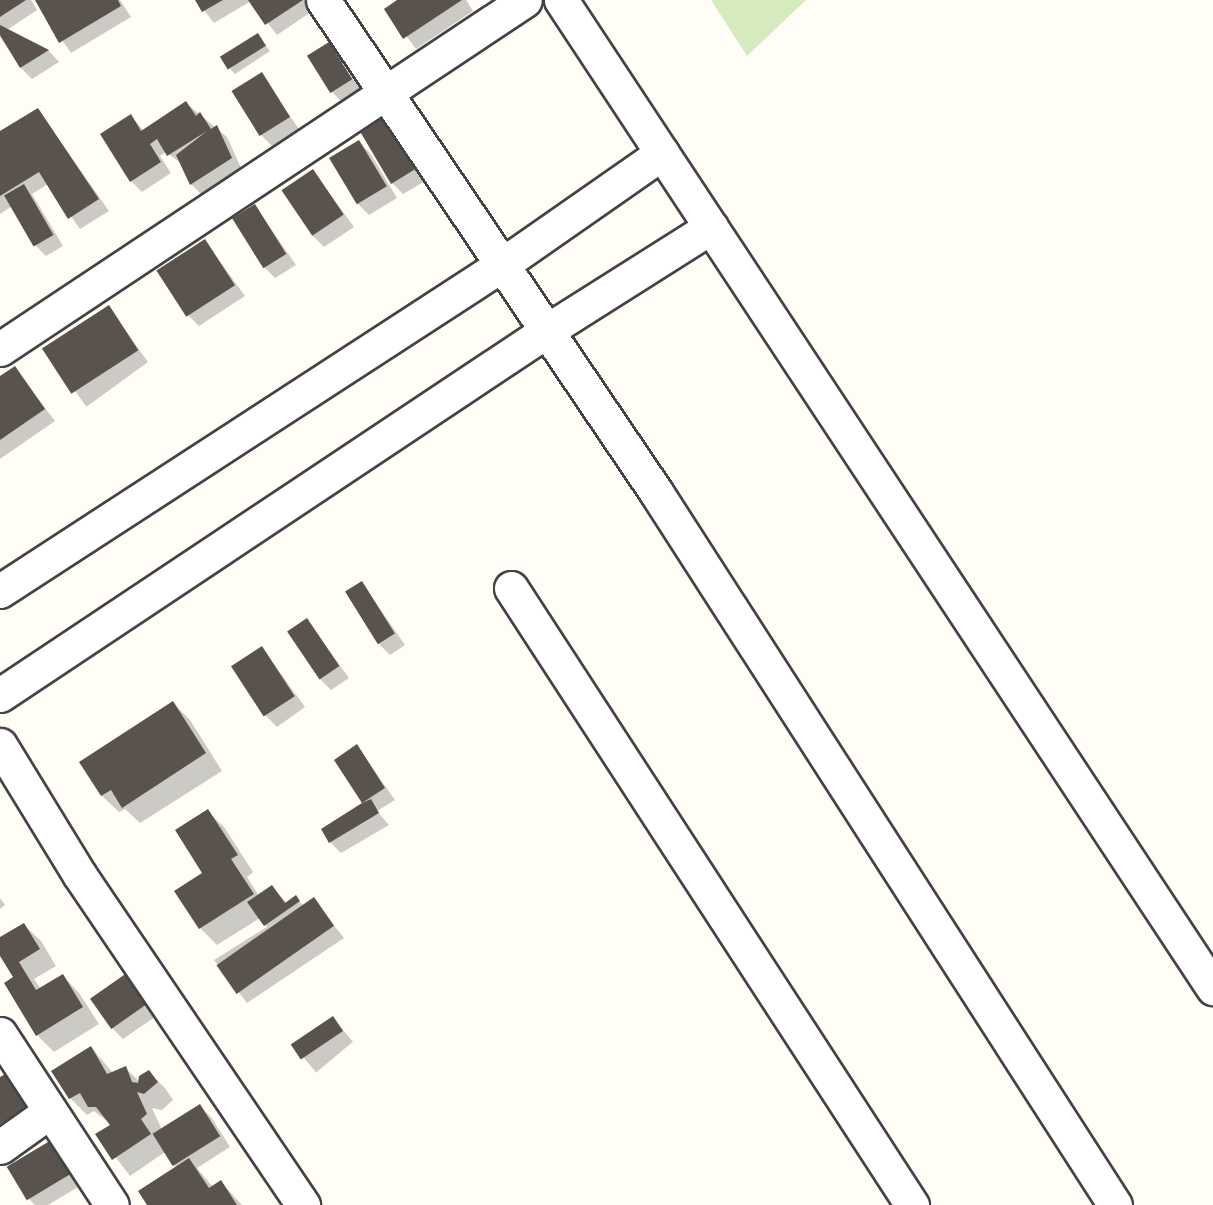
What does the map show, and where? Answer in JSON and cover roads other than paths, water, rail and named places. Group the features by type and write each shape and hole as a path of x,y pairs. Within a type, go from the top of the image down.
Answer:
{"street":[{"path":"323,0 384,95 396,105 656,492 1115,1205"},
{"path":"0,349 525,0"},
{"path":"561,0 1213,988"},
{"path":"0,591 503,264 662,153"},
{"path":"0,695 548,330 711,227"},
{"path":"511,588 912,1205"},
{"path":"0,745 79,874 303,1205"},
{"path":"0,1034 112,1205"},
{"path":"0,1147 49,1112"}]}
